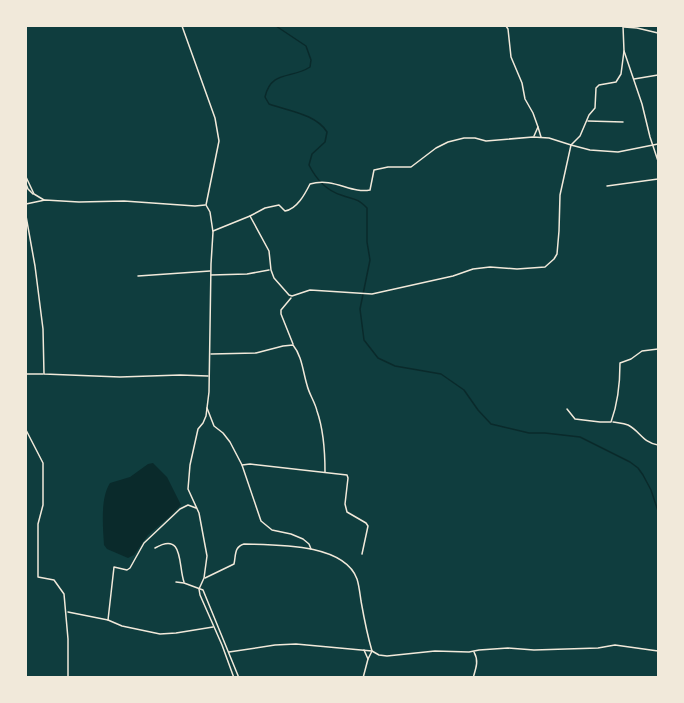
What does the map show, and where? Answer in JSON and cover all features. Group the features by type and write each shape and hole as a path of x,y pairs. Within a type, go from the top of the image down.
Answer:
{"street":[{"path":"182,26 215,118 219,141 206,205 210,212 213,232 210,274 209,392 206,416 196,437 188,489 197,509 207,556 204,578 199,589 200,595 234,678"},
{"path":"517,26 506,26 511,57 522,83 525,99 542,138"},
{"path":"325,472 325,448 318,412 308,391 302,365 281,310 292,296 310,290 372,294 453,276 473,269 545,267 555,259 557,254 560,231 560,195 571,145 580,136 595,108 598,85 616,82 621,74 624,51 623,26 658,33"},
{"path":"624,51 658,161"},
{"path":"634,79 658,75"},
{"path":"587,121 623,122"},
{"path":"533,137 538,128"},
{"path":"213,232 265,208 279,205 285,211 291,210 305,194 310,184 327,181 365,191 370,190 374,170 388,167 411,167 436,148 464,138 486,141 533,137 590,150 618,152 658,144"},
{"path":"26,177 34,194"},
{"path":"607,186 658,179"},
{"path":"26,184 28,189 45,200"},
{"path":"26,204 45,200 206,205"},
{"path":"26,216 43,329 44,374"},
{"path":"250,216 269,251 274,278 292,296"},
{"path":"138,276 211,270"},
{"path":"210,274 247,274 271,270"},
{"path":"210,354 256,353 293,345"},
{"path":"611,422 617,406 620,363 642,351 658,349"},
{"path":"26,374 120,377 208,376"},
{"path":"207,407 214,426 230,442 242,465 261,521 272,530 303,539 312,549"},
{"path":"567,410 575,419 630,426 644,439 658,445"},
{"path":"26,430 43,463 43,505 38,524 38,577 54,580 64,594 68,678"},
{"path":"242,465 347,475 345,504 347,512 368,526 362,554"},
{"path":"108,620 114,567 127,570 130,568 144,543 180,509 188,506 197,509"},
{"path":"155,548 167,542 178,550 184,583"},
{"path":"204,578 234,564 236,549 239,545 302,547 341,559 352,569 357,579 366,634 372,651 363,678"},
{"path":"176,582 203,590 239,678"},
{"path":"66,612 160,634 214,627"},
{"path":"229,652 296,644 372,651 387,656 435,651 598,648 615,645 658,651"},
{"path":"364,650 368,659"},
{"path":"473,651 477,658 473,678"}],"water":[{"path":"153,463 167,477 181,505 148,535 134,555 128,558 107,549 104,545 103,513 107,489 110,483 130,477"}],"waterway":[{"path":"276,26 306,46 311,60 310,67 277,79 268,88 265,97 269,104 309,117 322,126 327,132 325,142 312,154 309,165 318,179 330,190 357,200 367,208 367,242 370,260 360,309 364,340 378,358 395,366 441,374 464,390 491,424 529,433 580,437 630,462 643,475 658,511"}]}
